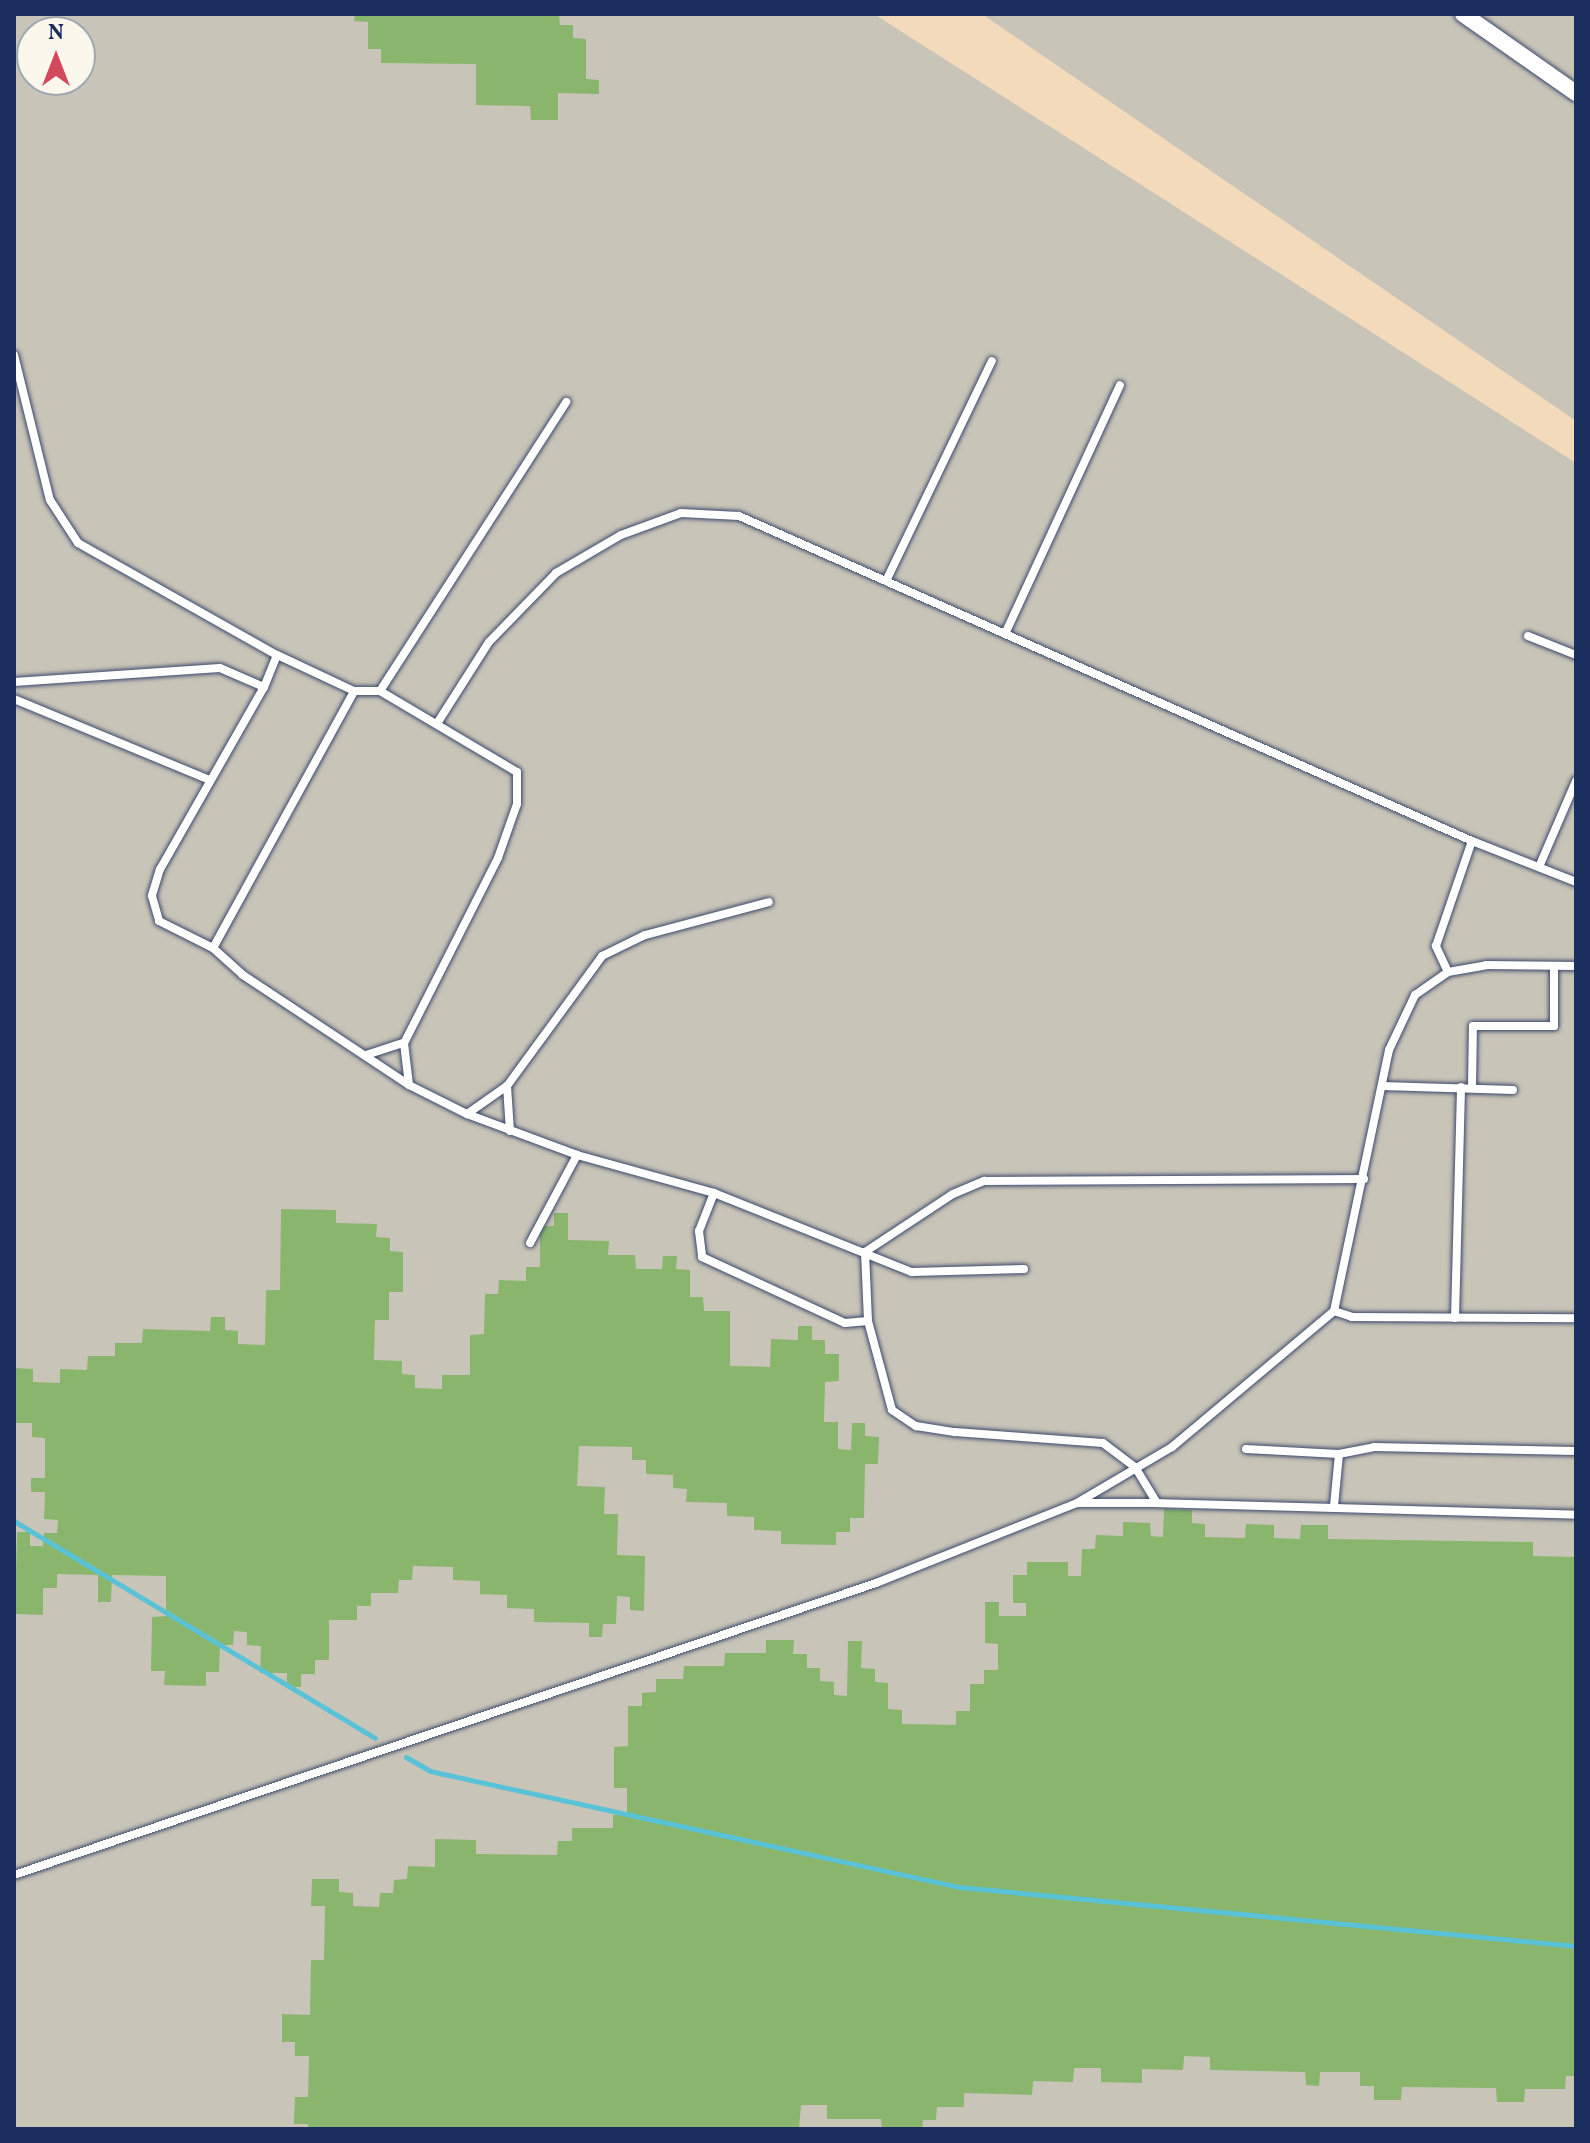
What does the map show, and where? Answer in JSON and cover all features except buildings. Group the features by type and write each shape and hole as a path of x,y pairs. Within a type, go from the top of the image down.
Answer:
{"street":[{"path":"1463,14 1576,93"}],"lane":[{"path":"14,355 50,500 78,543 277,655 354,691 380,691 438,722 517,772 517,804 498,858 404,1043 409,1085"},
{"path":"886,581 992,361"},
{"path":"1005,634 1120,385"},
{"path":"380,691 566,402"},
{"path":"438,722 489,642 556,573 621,535 681,513 739,516 1472,841 1576,882"},
{"path":"1528,636 1576,655"},
{"path":"277,655 264,687 160,869 152,896 159,921 213,948 243,975 409,1085 467,1114 577,1155 714,1193 912,1272 1024,1269"},
{"path":"14,682 220,668 264,687"},
{"path":"213,948 354,691"},
{"path":"14,699 210,780"},
{"path":"1539,867 1576,781"},
{"path":"1448,972 1436,946 1472,841"},
{"path":"467,1114 507,1086 602,956 645,935 769,902"},
{"path":"14,1875 876,1583 1077,1503 1172,1447 1334,1311 1389,1050 1415,995 1448,972 1486,965 1576,966"},
{"path":"1472,1087 1473,1026 1554,1026 1554,966"},
{"path":"366,1055 404,1043"},
{"path":"507,1086 510,1131"},
{"path":"1382,1086 1513,1090"},
{"path":"1455,1318 1461,1087"},
{"path":"530,1243 577,1155"},
{"path":"865,1252 953,1194 984,1181 1364,1179"},
{"path":"714,1193 699,1231 702,1257 845,1323 868,1321"},
{"path":"865,1252 868,1321 892,1410 916,1426 1103,1443 1135,1467 1157,1503"},
{"path":"1334,1311 1352,1317 1576,1318"},
{"path":"1246,1449 1339,1454 1374,1447 1576,1451"},
{"path":"1334,1506 1339,1454"},
{"path":"1077,1503 1334,1506 1576,1515"}],"shaded area":[{"path":"14,14 874,14 1576,463 1576,2129 14,2129"},
{"path":"982,14 1576,14 1576,421"}],"green space":[{"path":"355,14 559,14 560,25 573,25 573,38 586,39 586,79 599,80 599,94 558,93 558,120 531,120 530,106 476,105 476,64 381,63 381,49 368,49 368,22 354,21"},
{"path":"281,1209 336,1210 336,1223 377,1224 376,1237 390,1238 390,1251 403,1252 403,1292 389,1292 389,1320 375,1320 374,1360 402,1361 402,1374 415,1375 415,1388 442,1389 442,1375 470,1375 470,1335 484,1334 485,1294 498,1294 499,1280 526,1281 526,1267 540,1267 540,1226 554,1226 554,1213 568,1213 568,1240 609,1241 608,1255 635,1255 636,1269 662,1269 663,1256 677,1256 676,1269 690,1270 690,1297 703,1297 704,1311 730,1311 730,1366 770,1367 771,1339 798,1340 798,1326 812,1326 812,1340 825,1340 825,1354 839,1354 839,1381 825,1382 824,1422 838,1422 838,1449 851,1450 852,1423 865,1423 865,1436 879,1437 878,1464 865,1464 864,1518 850,1518 850,1532 836,1532 836,1545 781,1544 781,1531 754,1530 754,1517 727,1516 727,1503 686,1502 687,1489 673,1488 673,1475 646,1474 646,1460 632,1460 632,1447 579,1446 577,1486 605,1487 604,1514 618,1514 617,1555 645,1556 644,1611 630,1610 630,1597 617,1596 616,1624 603,1624 602,1637 589,1637 589,1623 534,1622 534,1609 507,1608 507,1595 480,1594 480,1581 453,1580 453,1567 413,1566 412,1580 399,1580 398,1593 371,1593 371,1606 357,1606 357,1620 329,1620 329,1660 315,1660 315,1674 301,1674 301,1687 287,1687 287,1673 260,1673 261,1646 247,1645 247,1632 234,1631 233,1645 220,1645 219,1672 206,1672 206,1686 164,1685 165,1671 151,1671 152,1617 166,1616 166,1576 112,1575 111,1602 98,1602 98,1575 57,1574 57,1588 43,1588 43,1615 15,1614 17,1532 30,1532 30,1546 43,1546 44,1533 57,1533 58,1520 44,1519 45,1492 31,1492 31,1478 45,1478 45,1438 32,1437 32,1423 14,1423 14,1368 33,1369 33,1382 60,1383 60,1369 87,1370 88,1356 115,1356 115,1343 142,1343 143,1329 210,1331 211,1317 225,1317 225,1330 238,1331 238,1344 265,1345 266,1290 280,1290"},
{"path":"1164,1509 1192,1510 1192,1523 1205,1524 1205,1537 1245,1538 1246,1524 1274,1525 1274,1538 1300,1539 1301,1525 1328,1525 1328,1539 1533,1542 1533,1556 1576,1557 1576,2076 1566,2076 1565,2089 1525,2089 1524,2102 1497,2102 1496,2088 1402,2087 1401,2100 1374,2100 1374,2086 1360,2086 1360,2072 1320,2072 1319,2086 1306,2085 1305,2072 1210,2070 1210,2057 1184,2056 1183,2070 1142,2069 1142,2083 1101,2082 1101,2068 1074,2068 1073,2082 1033,2081 1032,2095 964,2093 964,2107 937,2107 936,2120 923,2120 922,2129 882,2129 881,2119 827,2119 827,2105 801,2105 799,2129 308,2129 308,2124 294,2124 295,2097 308,2097 309,2056 295,2056 295,2042 282,2042 282,2014 310,2015 311,1960 324,1960 325,1906 311,1906 312,1879 339,1879 339,1892 353,1893 353,1906 379,1907 380,1893 393,1893 394,1880 407,1879 408,1866 435,1867 435,1839 476,1840 476,1854 557,1855 558,1841 572,1841 572,1828 613,1828 613,1815 627,1815 627,1788 614,1788 614,1747 628,1746 628,1706 642,1706 642,1693 656,1692 656,1679 683,1679 684,1666 724,1666 725,1653 766,1653 766,1640 794,1640 793,1654 807,1654 807,1668 820,1668 820,1681 834,1682 834,1695 847,1696 848,1641 862,1641 861,1668 875,1669 875,1682 888,1683 888,1709 902,1710 902,1724 956,1725 956,1711 970,1711 970,1684 984,1684 984,1670 998,1670 998,1644 985,1643 985,1602 999,1602 999,1616 1026,1616 1026,1603 1013,1603 1013,1575 1027,1575 1027,1562 1068,1562 1068,1576 1081,1576 1082,1549 1095,1549 1096,1535 1123,1536 1123,1522 1150,1523 1151,1536 1163,1537"}],"waterway":[{"path":"14,1521 375,1738"},
{"path":"406,1757 430,1771 959,1887 1576,1946"}]}
